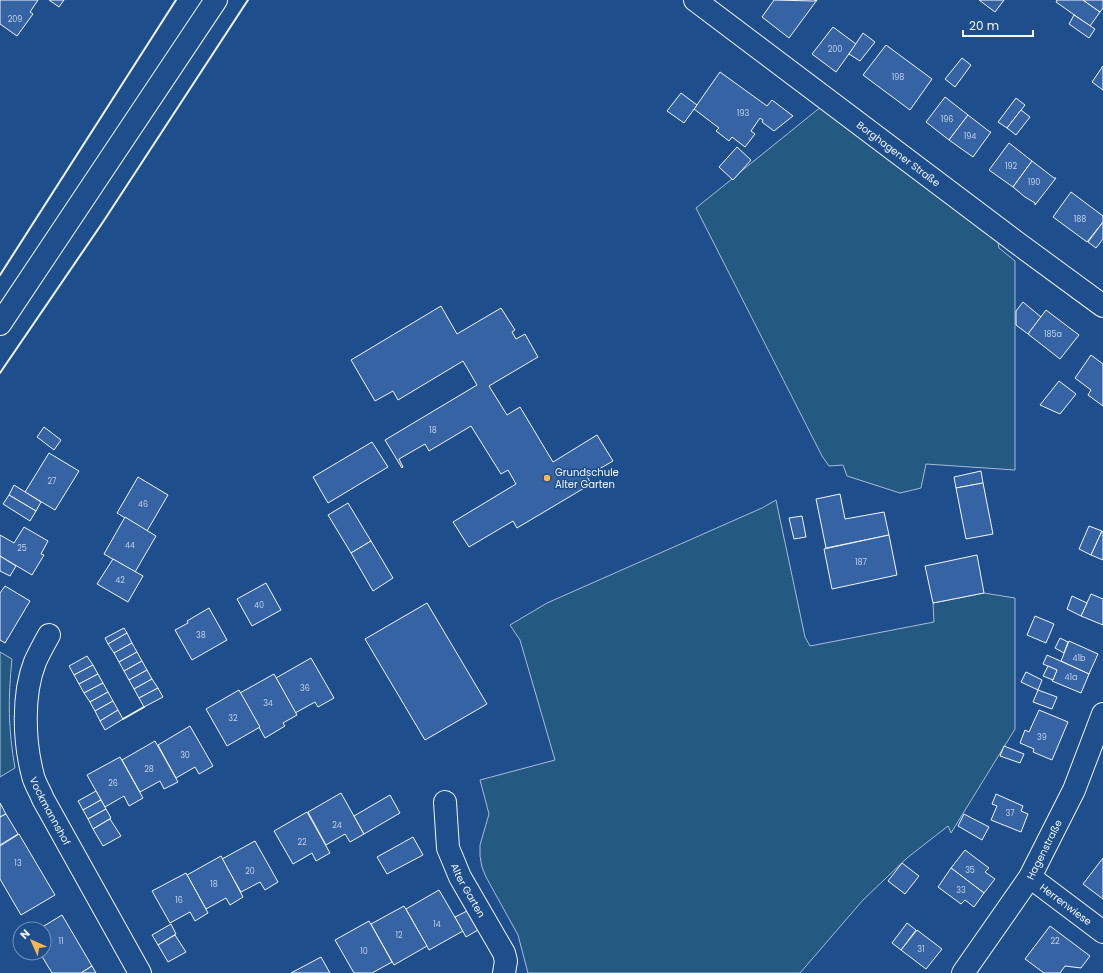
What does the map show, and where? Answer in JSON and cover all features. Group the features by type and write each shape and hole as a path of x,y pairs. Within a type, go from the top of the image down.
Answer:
{"main road":[{"path":"0,324 216,0"},
{"name":"Borghagener Straße","path":"696,0 1103,306"},
{"name":"Vockmannshof","path":"49,635 35,663 28,688 26,717 28,746 33,776 43,799 140,973"},
{"name":"Hagenstraße","path":"963,973 1030,877 1074,790 1103,714"},
{"name":"Alter Garten","path":"445,802 448,848 460,877 504,952 506,961 504,973"},
{"name":"Herrenwiese","path":"1030,877 1103,932"}],"shaded area":[{"path":"822,106 998,242 999,248 1015,261 1015,470 926,464 921,488 900,493 847,476 843,465 829,466 822,456 696,208 732,179 733,180 739,173"},
{"path":"776,500 805,637 810,646 934,622 933,603 984,593 1015,598 1015,729 951,833 948,826 907,858 863,900 800,973 528,973 518,935 486,877 480,856 480,845 489,814 480,780 555,760 520,640 510,625 547,603 762,508"},
{"path":"0,652 12,659 9,714 15,768 0,777"}],"building":[{"path":"0,0 38,0 30,12 33,14 17,36 0,24"},
{"path":"49,0 64,0 59,7"},
{"path":"774,0 817,0 789,38 762,17"},
{"path":"979,0 1004,0 995,12"},
{"path":"1057,0 1083,0 1100,12 1090,26 1056,2"},
{"path":"1083,0 1103,0 1103,8 1100,12"},
{"path":"1074,15 1095,29 1089,38 1069,24"},
{"path":"833,27 856,44 836,72 812,54"},
{"path":"863,33 875,42 860,61 849,54"},
{"path":"886,45 932,79 910,110 863,75"},
{"path":"962,58 971,65 955,87 945,79"},
{"path":"1103,66 1103,90 1092,82"},
{"path":"720,72 767,106 772,100 793,116 774,131 762,122 763,120 760,118 751,131 755,134 745,147 732,137 729,141 716,131 719,128 694,109"},
{"path":"681,93 697,105 684,123 667,111"},
{"path":"945,97 968,115 949,140 926,122"},
{"path":"1016,98 1025,105 1007,128 998,122"},
{"path":"1021,110 1030,117 1016,135 1007,128"},
{"path":"968,115 991,132 973,157 949,140"},
{"path":"1009,143 1032,161 1013,187 989,170"},
{"path":"737,147 751,160 733,180 719,167"},
{"path":"1032,161 1056,178 1035,205 1035,203 1013,187"},
{"path":"1071,192 1103,216 1103,222 1087,242 1053,217"},
{"path":"1103,222 1103,239 1096,248 1088,242"},
{"path":"1023,302 1041,317 1028,334 1016,325 1016,311"},
{"path":"441,306 457,334 501,308 515,330 512,332 516,339 525,334 538,357 489,386 507,415 520,407 553,462 597,435 613,461 587,476 591,484 517,528 513,521 469,547 453,522 516,484 508,470 501,474 471,426 429,451 425,444 399,459 403,467 402,468 385,440 477,385 463,361 398,400 393,391 375,401 351,360"},
{"path":"1046,310 1079,335 1060,359 1028,334"},
{"path":"1091,355 1103,364 1103,406 1088,395 1091,390 1075,378"},
{"path":"1059,381 1076,394 1060,414 1040,405"},
{"path":"44,427 61,440 54,450 37,437"},
{"path":"372,442 388,467 328,503 313,477"},
{"path":"49,453 79,471 55,510 25,492"},
{"path":"981,471 983,483 956,488 954,477"},
{"path":"138,477 168,495 147,531 117,513"},
{"path":"983,483 993,534 966,539 956,488"},
{"path":"14,485 41,502 36,511 9,495"},
{"path":"840,494 845,519 884,512 889,535 826,548 816,499"},
{"path":"9,495 36,511 30,521 3,504"},
{"path":"348,503 371,541 351,553 328,515"},
{"path":"802,516 806,537 794,539 789,518"},
{"path":"125,517 156,536 135,572 104,554"},
{"path":"1089,526 1102,531 1091,555 1079,549"},
{"path":"24,527 48,541 41,554 44,555 32,575 0,556 0,535 14,543"},
{"path":"1102,531 1103,532 1103,560 1091,555"},
{"path":"889,535 897,575 832,589 824,549"},
{"path":"371,541 393,578 373,591 351,553"},
{"path":"977,555 984,593 933,603 925,566"},
{"path":"0,556 16,566 10,576 0,571"},
{"path":"113,559 143,576 128,602 97,584"},
{"path":"266,583 281,610 252,626 237,599"},
{"path":"5,586 30,601 5,643 0,640 0,593"},
{"path":"1091,594 1103,599 1103,625 1081,616"},
{"path":"1072,596 1087,603 1081,616 1067,609"},
{"path":"427,603 487,704 425,740 365,639"},
{"path":"209,608 227,640 192,660 175,630"},
{"path":"1035,616 1054,624 1046,643 1027,635"},
{"path":"124,628 127,633 108,644 105,638"},
{"path":"127,633 132,643 114,653 108,644"},
{"path":"1060,638 1068,642 1064,653 1055,648"},
{"path":"1069,641 1098,654 1089,674 1061,661"},
{"path":"132,643 137,652 119,662 114,653"},
{"path":"137,652 142,661 124,671 119,662"},
{"path":"1047,655 1089,674 1081,693 1052,681 1057,670 1043,664"},
{"path":"87,656 93,665 74,675 69,666"},
{"path":"311,658 334,698 318,707 315,702 295,713 276,678"},
{"path":"142,661 147,670 129,680 124,671"},
{"path":"93,665 98,674 79,684 74,675"},
{"path":"1048,666 1057,670 1053,680 1043,676"},
{"path":"147,670 152,679 134,689 129,680"},
{"path":"1026,672 1042,680 1038,690 1021,682"},
{"path":"98,674 103,683 84,693 79,684"},
{"path":"274,674 297,715 283,723 285,726 265,738 240,693"},
{"path":"152,679 158,688 139,698 134,689"},
{"path":"103,683 108,692 90,702 84,693"},
{"path":"158,688 163,697 144,707 139,698"},
{"path":"239,690 260,727 227,746 206,709"},
{"path":"1038,690 1057,697 1052,709 1033,702"},
{"path":"108,692 113,701 95,711 90,702"},
{"path":"113,701 118,710 100,721 95,711"},
{"path":"118,710 123,719 105,730 100,721"},
{"path":"1039,710 1068,722 1052,760 1033,752 1034,749 1020,743 1025,730 1029,732"},
{"path":"190,726 213,766 199,774 195,767 176,778 158,745"},
{"path":"155,741 178,782 164,789 160,781 140,792 122,760"},
{"path":"1004,746 1024,754 1020,763 1000,756"},
{"path":"120,757 143,798 129,806 124,796 105,807 87,775"},
{"path":"96,791 101,800 83,810 78,801"},
{"path":"341,793 364,834 350,842 345,834 326,845 308,812"},
{"path":"996,794 1023,806 1021,811 1028,814 1021,832 991,820 997,806 992,804"},
{"path":"390,795 400,813 364,834 354,816"},
{"path":"101,800 106,809 88,819 83,810"},
{"path":"0,803 6,814 0,817"},
{"path":"106,809 111,818 93,829 88,819"},
{"path":"307,812 330,853 316,861 312,853 293,864 274,831"},
{"path":"6,814 18,834 0,845 0,817"},
{"path":"964,814 989,827 982,840 958,826"},
{"path":"110,819 121,836 103,846 93,829"},
{"path":"19,834 55,895 21,915 0,879 0,846"},
{"path":"413,837 423,855 387,874 377,857"},
{"path":"255,841 278,882 265,890 260,882 241,892 222,859"},
{"path":"965,850 989,868 985,872 995,879 984,893 951,868"},
{"path":"221,856 243,897 230,905 226,898 206,909 187,875"},
{"path":"1103,858 1103,899 1083,884"},
{"path":"902,863 919,876 905,894 888,881"},
{"path":"951,868 984,893 974,907 965,900 961,904 938,887"},
{"path":"186,873 208,913 195,921 190,912 170,923 152,891"},
{"path":"439,890 463,931 429,950 406,909"},
{"path":"404,906 427,946 394,965 371,924"},
{"path":"467,911 478,930 466,937 455,917"},
{"path":"62,915 92,966 81,973 52,973 45,961 52,961 52,921"},
{"path":"369,921 392,962 372,973 354,973 335,940"},
{"path":"907,923 916,930 901,950 892,943"},
{"path":"171,924 176,934 158,945 152,935"},
{"path":"1050,926 1090,956 1081,968 1065,966 1060,973 1044,973 1025,959"},
{"path":"917,930 942,949 926,969 901,950"},
{"path":"175,935 186,952 168,962 158,945"},
{"path":"321,957 330,973 291,973"},
{"path":"92,966 96,973 81,973"}],"wall":[{"path":"0,275 176,0"},
{"path":"0,373 103,222 248,0"},
{"path":"123,719 144,707"}],"place":[{"name":"Grundschule Alter Garten","path":"547,478"}]}
